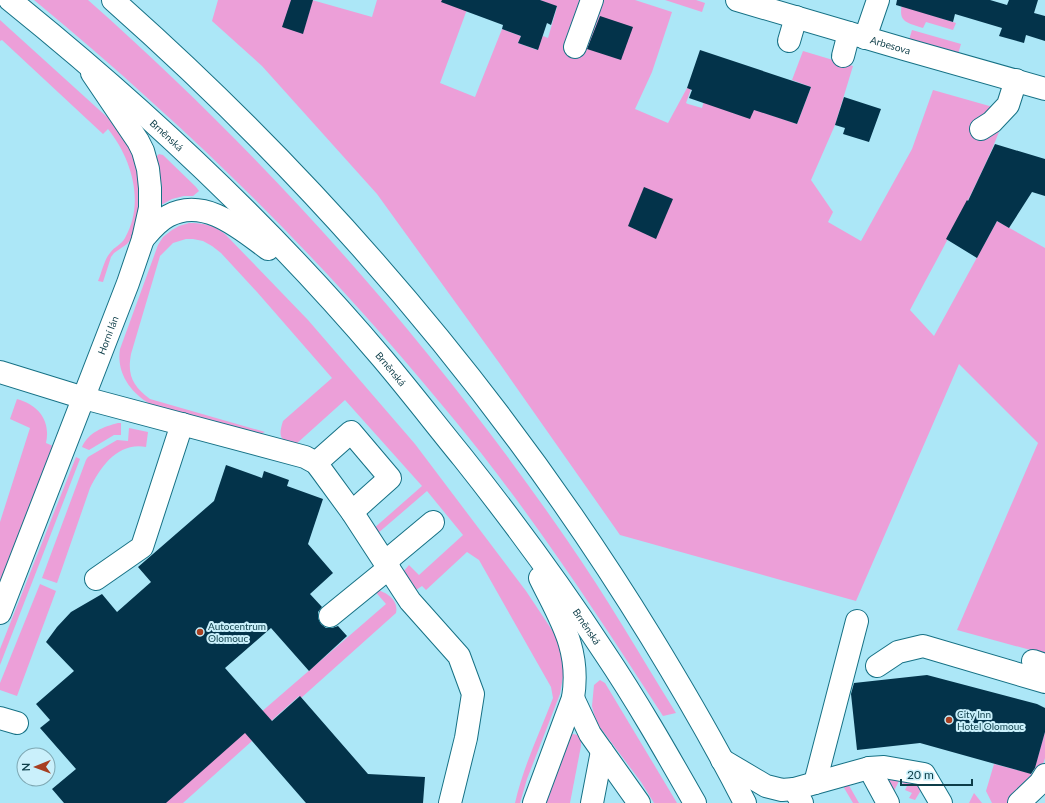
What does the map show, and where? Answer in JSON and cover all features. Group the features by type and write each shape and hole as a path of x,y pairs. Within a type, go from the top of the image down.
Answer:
{"main road":[{"name":"Brněnská","path":"10,0 85,62 189,155 314,282 405,385 534,550 605,653 695,803"},
{"path":"113,0 192,72 281,161 358,243 444,344 551,484 620,587 691,703 745,803"},
{"path":"575,47 592,0"},
{"name":"Arbesova","path":"737,0 772,5 796,17 1045,89"},
{"path":"843,56 878,0"},
{"path":"789,41 796,17"},
{"name":"Horní lán","path":"0,613 126,290 143,239 150,208 148,169 143,151 85,62"},
{"path":"981,129 992,122 1008,105 1016,80"},
{"path":"143,239 168,216 187,210 205,211 231,223 314,282"},
{"path":"0,372 84,398 304,457 316,463 352,512 410,601 459,656 474,694 466,738 450,803"},
{"path":"96,579 142,547 182,424"},
{"path":"316,463 351,432 390,478 352,512"},
{"path":"511,519 569,637 576,671 573,698 534,803"},
{"path":"330,616 433,522"},
{"path":"815,783 857,620"},
{"path":"877,666 898,652 923,646 1045,682"},
{"path":"573,698 590,734 639,803"},
{"path":"592,803 602,751"},
{"path":"722,760 766,786 798,796 815,783 869,768 884,767 924,774 942,803"},
{"path":"869,768 888,803"},
{"path":"1019,803 1040,783 1045,775"}],"shaded area":[{"path":"34,0 88,0 155,61 220,124 344,255 460,394 515,466 595,582 676,713 663,716 588,601 509,489 452,417 346,294 271,216 194,140 110,64"},
{"path":"218,0 312,0 372,17 377,0 458,0 469,4 440,83 475,97 502,29 521,36 518,43 537,50 543,36 548,38 557,7 540,0 635,0 672,12 652,72 635,109 668,123 687,88 691,89 686,103 688,104 702,108 706,94 733,113 750,118 753,109 797,124 811,87 792,80 803,51 853,66 835,125 811,180 833,212 828,222 861,241 912,149 933,90 1007,111 974,188 910,310 934,336 997,221 1045,248 1045,654 957,630 1038,443 959,364 856,601 620,535 500,364 377,194 262,66 212,21"},
{"path":"665,0 696,0 705,3 702,12"},
{"path":"903,0 928,14 956,23 953,30 926,22 923,28 907,22 902,17 901,13"},
{"path":"0,20 107,117 121,135 131,151 135,161 139,182 139,212 131,239 111,257 103,282 98,281 106,259 125,238 131,224 134,210 135,196 133,182 124,154 108,129 103,134 2,40 0,41"},
{"path":"912,30 961,44 958,54 909,40"},
{"path":"159,154 163,155 199,191 193,196 184,196 172,199 161,205 162,187 157,159"},
{"path":"189,223 208,225 217,228 225,234 308,320 415,444 526,591 560,642 564,671 560,694 527,779 520,803 515,803 518,790 553,698 551,687 479,560 467,552 426,590 422,586 416,590 403,572 409,565 419,575 463,535 427,491 377,534 373,529 422,486 345,400 295,445 283,439 281,431 283,421 332,378 257,292 221,253 212,246 203,241 186,239 173,243 160,256 131,354 131,374 135,385 150,399 265,432 258,435 150,404 137,394 126,381 120,366 120,349 158,245 163,237 172,230"},
{"path":"17,399 37,409 47,427 46,443 53,446 0,582 0,522 30,428 10,419"},
{"path":"121,423 121,435 114,435 89,450 82,447 88,437 97,431"},
{"path":"129,428 148,432 146,447 136,446 127,448 112,457 105,464 90,488 57,583 42,578 86,460 88,457 117,440 128,441"},
{"path":"76,457 80,459 0,665 0,649"},
{"path":"40,584 56,591 17,696 0,690 0,683"},
{"path":"373,589 390,596 395,604 396,613 301,698 299,696 251,739 252,741 183,803 156,803 386,604"},
{"path":"600,680 605,683 677,803 654,803 641,782 599,726 592,706 594,685"},
{"path":"1045,732 1045,758 1040,774 1009,803 992,803 986,791 994,764 1033,774"},
{"path":"573,734 578,735 581,740 581,746 570,803 546,803 570,736"},
{"path":"857,775 867,782 847,782 859,803 853,803 837,776"},
{"path":"884,775 901,777 923,787 915,800 909,798 912,793 905,790 907,786 899,781 892,795"},
{"path":"974,793 982,803 969,803"}],"building":[{"path":"291,0 313,0 303,34 282,27"},
{"path":"442,0 540,0 557,6 551,25 547,23 538,50 518,43 521,36 502,29 503,25 441,2"},
{"path":"897,0 990,0 1007,5 1009,0 1038,0 1034,13 1045,16 1045,41 1026,35 1024,43 999,36 1002,28 955,14 953,22 896,5"},
{"path":"600,16 633,27 621,60 587,49"},
{"path":"700,50 811,87 797,124 754,110 750,119 689,98 692,90 687,88"},
{"path":"844,97 881,109 869,142 843,134 845,128 835,125"},
{"path":"995,144 1045,159 1045,196 1032,192 1009,228 997,221 977,258 946,239 967,200 968,201"},
{"path":"644,187 673,199 656,239 628,226"},
{"name":"Autocentrum Olomouc","path":"226,465 262,478 264,471 289,480 287,486 323,499 308,544 333,573 310,594 322,607 318,612 318,618 321,624 326,628 338,626 347,636 309,671 271,628 225,668 272,721 300,696 368,774 425,777 423,803 306,803 245,733 166,803 64,803 52,789 76,769 40,728 50,720 36,704 74,671 46,642 71,612 102,594 117,612 151,582 138,567 214,501"},
{"name":"City Inn Hotel Olomouc","path":"927,675 1037,704 1045,708 1045,732 1035,768 1031,774 920,743 857,750 851,694 854,683"}],"place":[{"name":"Autocentrum Olomouc","path":"200,632"},
{"name":"City Inn Hotel Olomouc","path":"949,720"}]}
